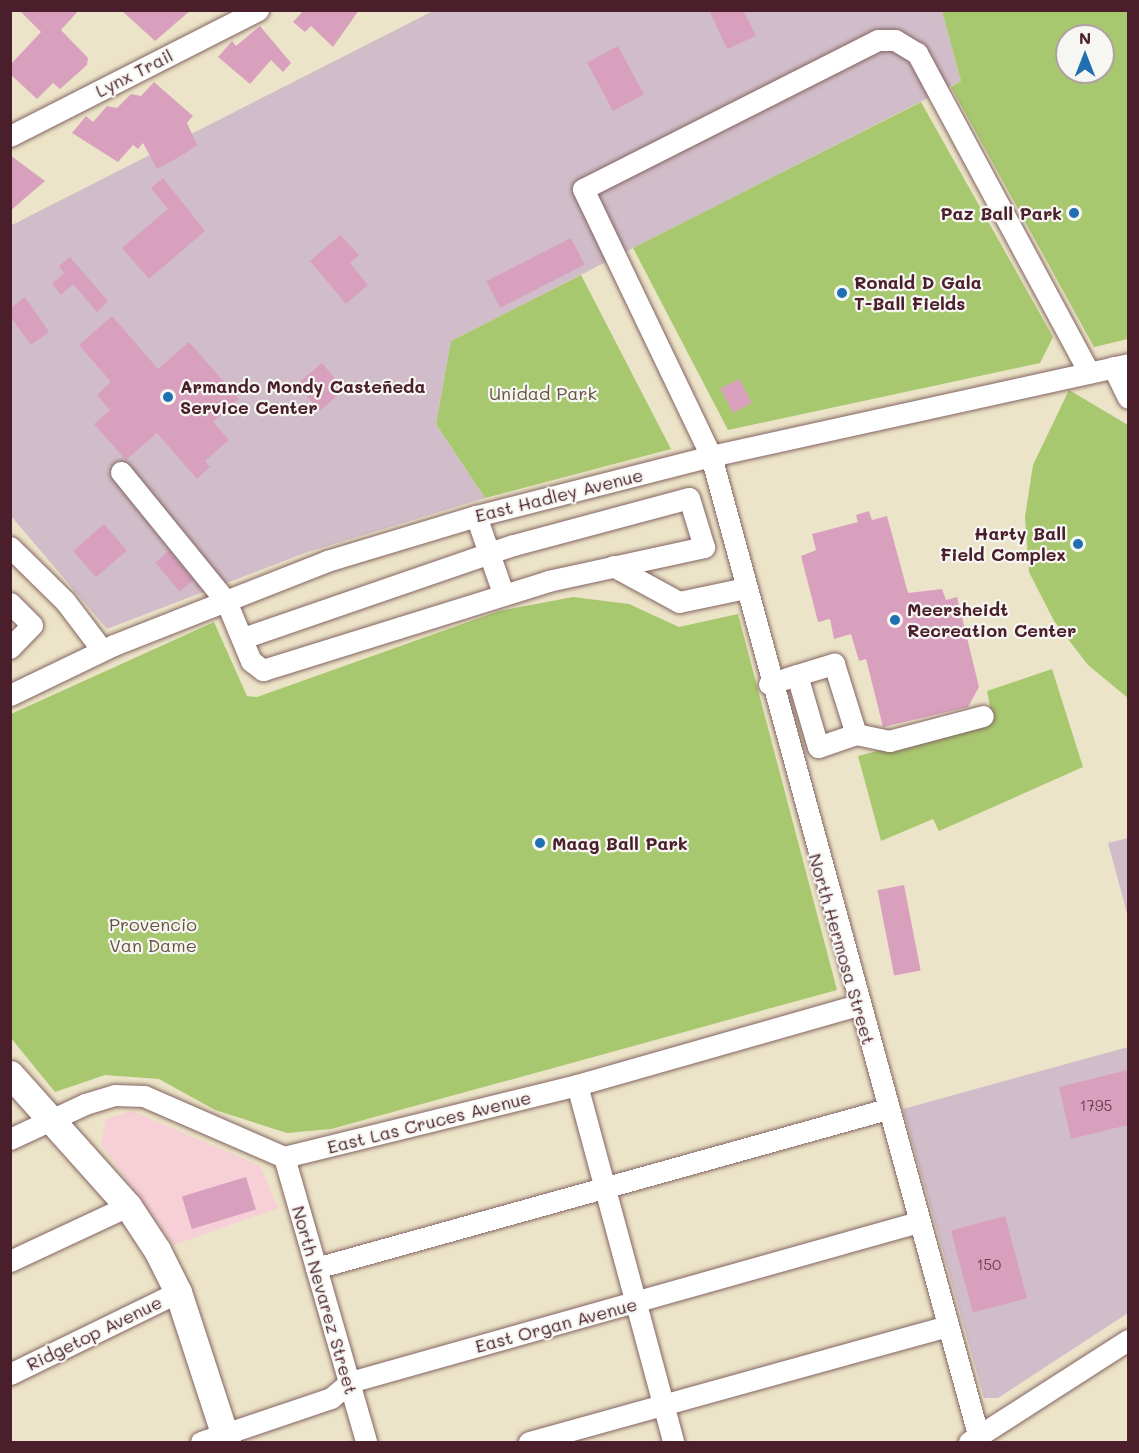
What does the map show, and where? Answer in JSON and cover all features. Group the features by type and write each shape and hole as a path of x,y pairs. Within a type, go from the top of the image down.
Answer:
{"main road":[{"path":"10,1074 128,1206 178,1292 217,1440"}],"street":[{"name":"Lynx Trail","path":"14,127 258,10"},
{"name":"North Hermosa Street","path":"976,1442 947,1326 769,684 711,456 583,189 878,40 895,40 916,53 1089,372"},
{"name":"East Hadley Avenue","path":"10,695 102,651 327,561 477,516 711,456 1121,366"},
{"path":"1121,366 1128,398"},
{"path":"121,472 226,601 256,668 274,669 502,593 733,540"},
{"path":"243,638 489,552 689,498 704,547"},
{"path":"477,516 502,593"},
{"path":"10,546 65,601 102,651"},
{"path":"613,566 680,602 746,588"},
{"path":"10,603 32,625 10,648"},
{"path":"769,684 834,664 856,734"},
{"path":"797,675 818,747 856,734 889,741 983,716"},
{"name":"East Las Cruces Avenue","path":"284,1157 577,1085 857,1005"},
{"path":"577,1085 633,1304 673,1443"},
{"path":"10,1139 50,1119 115,1095 144,1096 284,1157"},
{"path":"316,1268 886,1109"},
{"name":"North Nevarez Street","path":"284,1157 366,1443"},
{"path":"10,1261 128,1206"},
{"name":"East Organ Avenue","path":"217,1440 331,1398 350,1382 918,1222"},
{"name":"Ridgetop Avenue","path":"10,1374 178,1292"},
{"path":"529,1443 947,1326"},
{"path":"976,1442 1128,1340"}],"shaded area":[{"path":"433,11 942,11 961,81 451,341 436,424 485,498 305,553 107,629 11,516 10,226"},
{"path":"1128,838 1128,917 1108,843"},
{"path":"1128,1047 1128,1313 998,1398 984,1398 903,1109"},
{"path":"132,1111 260,1166 278,1208 174,1245 101,1144 106,1119"}],"green space":[{"name":"Paz Ball Park","path":"942,11 1128,11 1128,339 1094,347 951,87 961,81"},
{"name":"Ronald D Gala T-Ball Fields","path":"921,102 1053,337 1040,363 728,430 633,248"},
{"name":"Unidad Park","path":"581,275 671,449 485,498 436,424 451,341"},
{"name":"Harty Ball Field Complex","path":"1069,390 1128,425 1128,698 1088,665 1054,621 1029,572 1025,517 1033,465"},
{"name":"Maag Ball Park","path":"573,597 629,604 679,627 738,614 837,990 331,1129 287,1133 215,1110 159,1079 105,1075 55,1092 11,1038 11,714 214,622 247,696 257,697 499,611"},
{"path":"1052,669 1083,767 939,831 933,819 881,841 858,756 993,721 987,691"}],"building":[{"path":"19,10 79,10 61,30 88,58 87,65 60,89 53,83 37,99 10,74 10,65 41,32"},
{"path":"121,10 191,10 155,41"},
{"path":"304,10 359,10 333,47 311,26 305,32 293,22"},
{"path":"709,10 743,10 756,36 727,49"},
{"path":"260,26 291,63 283,72 271,60 250,84 218,57 232,41 236,46"},
{"path":"618,46 644,95 613,111 587,62"},
{"path":"154,82 193,116 187,123 197,145 181,156 157,169 143,143 138,149 133,145 118,162 72,133 86,116 93,122 107,106 117,108 131,94 141,96"},
{"path":"10,155 45,181 10,211"},
{"path":"163,178 205,231 149,279 122,248 168,209 151,188"},
{"path":"340,235 359,255 350,263 368,285 346,304 310,261"},
{"path":"571,238 585,265 500,308 486,281"},
{"path":"70,257 108,301 97,312 73,284 61,295 52,284 64,273 59,266"},
{"path":"25,297 49,332 31,345 10,316 10,308"},
{"name":"Armando Mondy Casteñeda Service Center","path":"112,316 158,369 189,342 239,399 213,422 229,440 205,461 210,467 197,479 157,433 126,460 94,424 110,410 97,395 111,382 79,345"},
{"path":"322,363 344,390 319,411 297,384"},
{"path":"739,379 752,403 733,413 720,389"},
{"name":"Meersheidt Recreation Center","path":"869,511 872,520 887,516 908,593 942,589 946,600 957,597 979,687 968,707 883,727 866,659 859,661 851,634 834,639 830,619 818,622 801,556 816,550 812,534 858,522 856,515"},
{"path":"104,524 127,550 96,577 73,551"},
{"path":"169,551 193,580 180,592 155,563"},
{"path":"904,885 921,970 894,976 877,890"},
{"path":"1128,1070 1128,1125 1071,1139 1059,1087"},
{"path":"246,1177 256,1210 192,1229 182,1197"},
{"path":"1005,1216 1027,1298 973,1313 951,1230"}],"place":[{"name":"Paz Ball Park","path":"1074,213"},
{"name":"Ronald D Gala T-Ball Fields","path":"842,293"},
{"name":"Armando Mondy Casteñeda Service Center","path":"168,397"},
{"name":"Harty Ball Field Complex","path":"1078,544"},
{"name":"Meersheidt Recreation Center","path":"895,620"},
{"name":"Maag Ball Park","path":"540,843"}],"park label":[{"name":"Provencio Van Dame","path":"153,935"}]}
